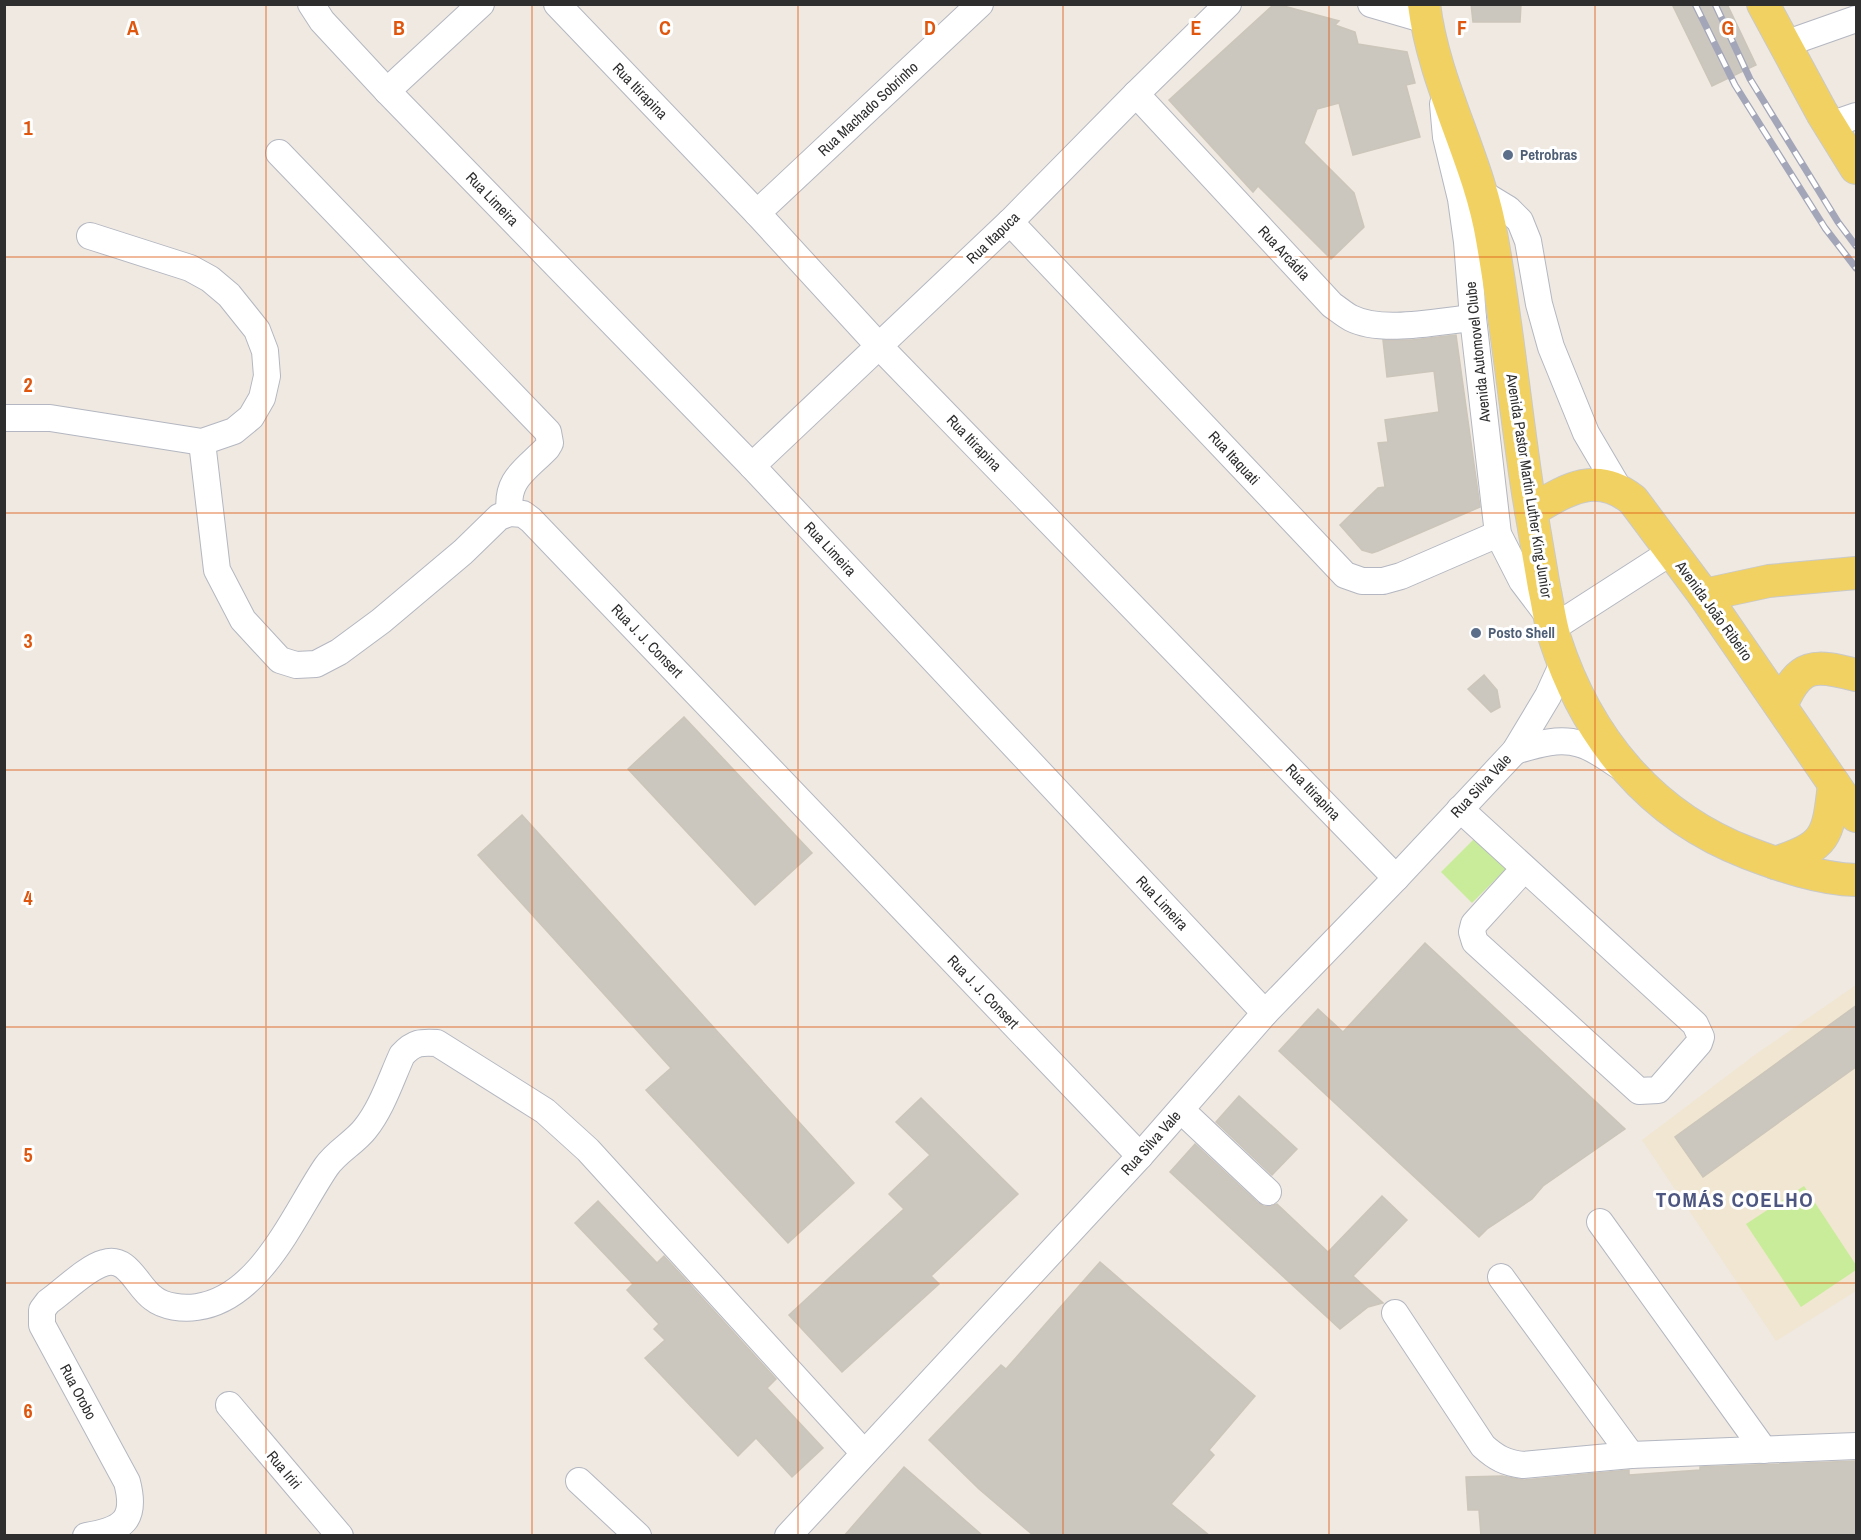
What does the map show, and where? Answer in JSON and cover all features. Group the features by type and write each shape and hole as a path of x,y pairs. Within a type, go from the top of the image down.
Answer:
{"main road":[{"path":"1763,4 1785,44 1843,121 1857,168"},
{"name":"Avenida Pastor Martin Luther King Junior","path":"1425,12 1440,74 1480,192 1492,237 1531,511 1551,623 1564,661 1585,707 1624,768 1669,810 1704,833 1775,863 1853,881"},
{"path":"1531,511 1563,492 1583,485 1619,489"},
{"name":"Avenida João Ribeiro","path":"1619,489 1633,500 1704,595 1857,816"},
{"path":"1704,595 1769,581 1857,573"},
{"path":"1781,706 1798,675 1809,670 1826,668 1857,675"},
{"path":"1775,863 1800,855 1821,840 1830,821 1834,784"}],"street":[{"name":"Rua Limeira","path":"311,4 322,21 387,91 753,466 1264,1013"},
{"path":"387,91 481,4"},
{"name":"Rua Itirapina","path":"557,4 757,213 879,346 1396,878"},
{"name":"Rua Machado Sobrinho","path":"757,213 980,4"},
{"name":"Rua Itapuca","path":"753,466 1010,222 1228,4"},
{"path":"1371,4 1425,12"},
{"path":"1785,44 1857,20"},
{"name":"Avenida Automovel Clube","path":"1440,74 1446,137 1464,221 1498,534 1522,581 1551,623"},
{"name":"Rua Arcádia","path":"1136,94 1332,305 1353,319 1387,325 1473,318"},
{"path":"202,442 217,570 243,621 280,660 296,665 316,664 339,652 381,621 454,560 499,517 510,513 510,488 550,442 548,432 279,153"},
{"path":"1480,192 1508,209 1520,222 1528,241 1539,304 1551,347 1586,433 1619,489"},
{"name":"Rua Itaquati","path":"1010,222 1345,575 1362,581 1383,581 1401,576 1498,534"},
{"path":"4,418 14,416 61,419 202,442 234,431 251,417 262,398 267,376 265,351 257,330 229,295 210,279 190,268 90,236"},
{"name":"Rua J. J. Consert","path":"510,513 523,514 531,520 1140,1156"},
{"path":"1551,623 1671,552"},
{"name":"Rua Silva Vale","path":"788,1536 1140,1156 1264,1013 1396,878 1515,751 1548,696 1564,661"},
{"name":"Rua Silva Vale","path":"1515,751 1544,743 1580,744 1624,768"},
{"path":"1460,809 1695,1024 1701,1037 1699,1043 1658,1090 1639,1091 1475,942 1472,932 1474,924 1524,869"},
{"name":"Rua Orobo","path":"86,1536 102,1533 123,1524 129,1512 131,1498 127,1482 42,1325 42,1310 48,1302 96,1266 106,1262 115,1262 126,1267 152,1298 164,1304 198,1307 217,1301 236,1291 263,1263 290,1229 328,1164 367,1127 402,1055 410,1047 422,1042 437,1043 545,1111 588,1150 864,1453"},
{"path":"1180,1110 1268,1192"},
{"path":"1600,1222 1764,1450"},
{"path":"1501,1277 1631,1455"},
{"path":"1395,1314 1483,1446 1496,1458 1509,1463 1523,1465 1631,1455 1857,1446"},
{"name":"Rua Iriri","path":"229,1405 340,1536"},
{"path":"579,1481 639,1536"}],"shaded area":[{"path":"1856,985 1856,1291 1776,1341 1642,1140 1756,1054"}],"green space":[{"path":"1477,836 1508,867 1472,903 1441,872"},
{"path":"1804,1186 1856,1265 1856,1270 1801,1307 1746,1224"}],"building":[{"path":"1471,4 1521,4 1520,22 1473,22"},
{"path":"1672,4 1727,4 1756,65 1712,86"},
{"path":"1273,5 1339,21 1335,25 1355,32 1358,44 1407,52 1415,83 1406,85 1420,137 1353,155 1339,103 1317,109 1304,143 1354,193 1364,227 1331,259 1258,186 1253,192 1169,100"},
{"path":"1456,335 1480,507 1378,551 1372,553 1362,550 1340,525 1378,488 1385,487 1378,443 1388,442 1385,420 1439,412 1434,371 1387,377 1383,340 1412,340"},
{"path":"1484,675 1497,690 1500,707 1491,712 1468,689"},
{"path":"684,717 812,853 755,905 628,769"},
{"path":"522,815 854,1183 788,1243 646,1090 671,1068 478,855"},
{"path":"1425,943 1625,1129 1543,1186 1532,1199 1487,1229 1479,1237 1279,1051 1318,1009 1343,1032"},
{"path":"1857,1005 1857,1066 1703,1177 1675,1137"},
{"path":"1239,1096 1297,1149 1272,1175 1216,1122"},
{"path":"921,1098 1018,1194 931,1276 939,1284 842,1372 789,1315 904,1209 889,1194 930,1155 896,1122"},
{"path":"1195,1144 1258,1203 1265,1207 1277,1204 1328,1252 1382,1196 1407,1220 1353,1276 1383,1303 1368,1307 1340,1329 1170,1172"},
{"path":"598,1201 657,1263 664,1256 776,1379 767,1388 823,1448 792,1477 756,1438 738,1456 645,1358 665,1340 654,1329 659,1324 627,1290 633,1284 575,1223"},
{"path":"1100,1262 1255,1396 1209,1450 1214,1455 1171,1504 1210,1536 1034,1536 979,1489 929,1440 1001,1365 1006,1369"},
{"path":"1857,1461 1857,1534 1839,1536 1481,1536 1479,1510 1468,1510 1466,1477 1502,1476 1524,1480 1629,1470 1629,1475 1700,1470 1700,1467"},
{"path":"904,1467 983,1536 844,1536"}],"railway":[{"path":"1695,4 1735,85 1825,228 1856,268"},
{"path":"1715,4 1750,79 1838,222 1856,246"}],"place":[{"name":"Petrobras","path":"1508,155"},
{"name":"Posto Shell","path":"1476,633"}],"district":[{"name":"TOMÁS COELHO","path":"1735,1200"}]}
